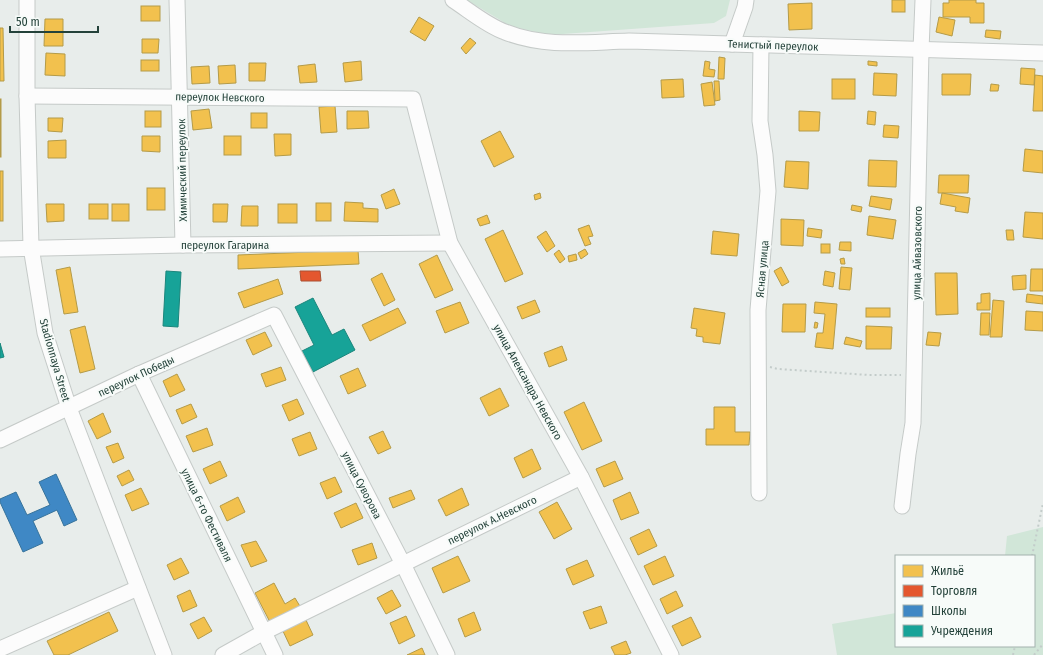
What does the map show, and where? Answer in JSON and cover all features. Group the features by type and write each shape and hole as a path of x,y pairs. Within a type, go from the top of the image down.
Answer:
{"street":[{"name":"Stadionnaya Street","path":"27,0 27,96 31,247 45,333 69,408 164,655"},
{"name":"Химический переулок","path":"178,0 183,245"},
{"name":"Тенистый переулок","path":"453,0 488,24 505,32 544,42 629,41 1043,53"},
{"path":"732,44 746,0"},
{"name":"улица Айвазовского","path":"902,506 913,423 915,375 923,0"},
{"name":"Ясная улица","path":"759,493 758,310 768,191 765,154 760,122 761,45"},
{"name":"переулок Невского","path":"27,96 413,99"},
{"name":"улица Александра Невского","path":"413,99 450,243 581,476 671,655"},
{"name":"переулок Гагарина","path":"0,249 31,247 450,243"},
{"name":"переулок Победы","path":"0,440 139,374 274,315"},
{"name":"улица Суворова","path":"274,315 403,564 447,655"},
{"name":"улица 6-го Фестиваля","path":"139,374 275,655"},
{"name":"переулок А.Невского","path":"223,655 264,632 581,476"},
{"path":"0,649 138,588"}],"path":[{"path":"758,363 778,369 869,375 915,375"},
{"path":"1032,555 1043,503"},
{"path":"1034,655 1043,644"}],"green space":[{"path":"467,0 730,0 726,16 714,23 549,35 510,26"},
{"path":"1043,527 1043,655 837,655 832,624 895,613 895,647 1035,647 1035,555 1005,555 1007,536"}],"building: Жильё":[{"path":"892,0 905,0 905,12 892,12"},
{"path":"949,0 976,0 976,3 984,3 984,23 970,23 970,17 943,17 943,3 949,3"},
{"path":"812,3 812,29 789,30 788,4"},
{"path":"141,6 160,6 160,21 141,21"},
{"path":"419,17 434,26 425,41 410,32"},
{"path":"939,17 955,20 952,36 936,32"},
{"path":"45,19 63,19 63,46 44,46"},
{"path":"0,28 3,28 4,81 0,81"},
{"path":"986,30 1001,31 1000,39 985,37"},
{"path":"470,38 476,43 466,54 461,48"},
{"path":"142,39 159,39 158,53 142,53"},
{"path":"46,53 65,54 65,76 45,75"},
{"path":"719,57 725,58 724,79 718,79"},
{"path":"141,60 159,60 159,71 141,71"},
{"path":"361,61 362,80 345,82 343,63"},
{"path":"705,61 710,62 709,69 715,70 714,77 703,76"},
{"path":"868,61 877,62 877,66 868,65"},
{"path":"249,63 266,63 265,81 249,81"},
{"path":"315,64 317,82 300,83 298,66"},
{"path":"235,65 236,83 219,84 218,66"},
{"path":"209,66 210,83 192,84 191,67"},
{"path":"1021,68 1035,69 1034,85 1020,84"},
{"path":"874,73 897,74 896,96 873,95"},
{"path":"942,74 971,74 970,95 942,95"},
{"path":"1035,75 1043,76 1043,111 1033,111"},
{"path":"683,79 684,97 662,98 661,80"},
{"path":"832,79 855,79 855,99 832,99"},
{"path":"714,81 719,81 720,100 715,101"},
{"path":"712,82 715,105 704,106 701,84"},
{"path":"991,84 999,85 998,91 990,91"},
{"path":"1,99 1,157 0,157"},
{"path":"335,106 337,132 321,133 319,107"},
{"path":"209,109 212,128 193,130 191,111"},
{"path":"145,111 161,111 161,127 145,127"},
{"path":"347,111 368,111 369,128 347,129"},
{"path":"799,111 820,112 819,131 799,131"},
{"path":"868,111 876,112 875,125 867,124"},
{"path":"251,113 267,113 267,128 251,128"},
{"path":"48,118 63,118 62,132 48,131"},
{"path":"884,125 899,126 898,138 883,137"},
{"path":"500,131 514,157 494,167 481,141"},
{"path":"274,134 291,134 291,155 275,156"},
{"path":"142,136 160,136 160,152 142,151"},
{"path":"224,136 241,136 241,155 224,155"},
{"path":"66,140 66,158 48,158 48,141"},
{"path":"1025,149 1043,151 1043,173 1023,171"},
{"path":"869,160 897,161 896,187 868,186"},
{"path":"786,161 809,162 808,189 784,187"},
{"path":"0,171 3,171 3,221 0,221"},
{"path":"939,175 969,175 968,193 938,193"},
{"path":"147,188 165,188 165,210 147,210"},
{"path":"394,189 400,204 386,209 381,195"},
{"path":"540,193 541,198 535,200 534,195"},
{"path":"942,193 970,198 968,213 955,211 956,207 940,204"},
{"path":"871,196 892,199 890,210 869,206"},
{"path":"345,202 363,203 363,208 378,209 378,222 344,221"},
{"path":"316,203 331,203 331,221 316,221"},
{"path":"46,204 64,204 64,221 47,222"},
{"path":"89,204 108,204 108,219 89,219"},
{"path":"112,204 129,204 129,221 112,221"},
{"path":"213,204 228,204 227,222 213,222"},
{"path":"278,204 297,204 297,223 278,223"},
{"path":"852,205 862,207 861,212 851,210"},
{"path":"242,206 258,206 258,226 241,226"},
{"path":"1025,212 1043,213 1043,239 1023,237"},
{"path":"487,215 490,223 480,226 477,219"},
{"path":"869,216 896,220 893,239 867,235"},
{"path":"781,219 804,220 803,246 781,245"},
{"path":"589,225 593,236 588,237 591,244 585,246 578,229"},
{"path":"808,228 822,230 821,238 807,236"},
{"path":"503,230 523,274 505,282 485,239"},
{"path":"1006,230 1013,230 1014,240 1007,240"},
{"path":"546,231 555,246 547,252 537,237"},
{"path":"713,231 739,234 737,256 711,254"},
{"path":"840,242 851,242 851,251 839,250"},
{"path":"821,244 830,244 830,253 821,253"},
{"path":"585,249 588,254 581,259 578,253"},
{"path":"358,250 359,264 238,269 238,255"},
{"path":"559,250 565,259 560,263 554,254"},
{"path":"576,254 577,260 569,262 568,256"},
{"path":"437,255 453,290 435,298 419,264"},
{"path":"844,258 845,264 841,264 840,259"},
{"path":"70,267 78,312 64,314 56,270"},
{"path":"781,267 789,282 782,286 774,271"},
{"path":"841,267 852,268 850,290 839,289"},
{"path":"1031,269 1043,269 1043,291 1030,291"},
{"path":"825,271 835,273 833,287 823,285"},
{"path":"382,273 395,300 384,306 371,279"},
{"path":"935,273 957,273 958,314 936,315"},
{"path":"1026,275 1026,289 1013,290 1012,276"},
{"path":"278,279 283,294 244,308 238,293"},
{"path":"990,293 990,310 977,310 977,303 981,303 981,294"},
{"path":"1027,294 1043,296 1043,304 1026,302"},
{"path":"535,300 540,312 522,319 517,307"},
{"path":"993,300 1004,301 1002,337 990,337"},
{"path":"460,302 469,323 445,333 436,311"},
{"path":"815,302 837,304 833,349 815,347 817,333 823,333 825,314 814,313"},
{"path":"783,304 806,304 805,332 782,332"},
{"path":"398,308 406,323 370,341 362,325"},
{"path":"694,308 725,313 720,344 703,342 703,337 696,336 697,329 691,328"},
{"path":"866,308 890,308 890,317 866,317"},
{"path":"1026,311 1043,312 1043,331 1025,330"},
{"path":"981,313 990,313 989,335 980,335"},
{"path":"815,322 818,323 817,328 814,328"},
{"path":"85,326 95,369 80,373 70,330"},
{"path":"866,326 892,327 891,349 866,349"},
{"path":"265,332 272,346 253,355 246,340"},
{"path":"928,332 941,333 939,346 926,345"},
{"path":"846,337 862,341 860,347 844,344"},
{"path":"562,346 567,360 549,367 544,353"},
{"path":"281,367 286,380 266,387 261,374"},
{"path":"358,368 366,386 348,394 340,376"},
{"path":"177,374 185,390 170,397 163,381"},
{"path":"500,388 509,406 489,416 480,398"},
{"path":"297,399 304,414 289,421 282,405"},
{"path":"584,402 602,441 582,450 564,412"},
{"path":"191,404 197,417 182,424 176,410"},
{"path":"714,407 735,407 735,432 750,432 749,445 706,445 706,429 714,429"},
{"path":"103,413 111,432 97,439 88,421"},
{"path":"207,428 213,445 193,452 186,436"},
{"path":"383,431 391,448 378,454 369,437"},
{"path":"310,432 317,449 299,456 292,439"},
{"path":"118,443 124,458 113,463 106,447"},
{"path":"532,449 541,469 523,478 514,458"},
{"path":"220,461 227,476 210,484 203,469"},
{"path":"615,461 623,479 604,487 596,469"},
{"path":"129,470 134,480 122,486 117,476"},
{"path":"335,477 342,492 327,499 320,483"},
{"path":"141,488 149,504 132,511 125,495"},
{"path":"462,488 469,505 446,516 438,500"},
{"path":"411,490 415,499 393,508 389,498"},
{"path":"630,492 639,513 621,520 613,500"},
{"path":"238,497 245,512 227,521 220,506"},
{"path":"557,502 572,529 554,539 539,512"},
{"path":"356,503 363,518 341,528 334,513"},
{"path":"649,529 657,546 638,555 630,538"},
{"path":"256,541 267,561 251,567 241,545"},
{"path":"372,543 377,558 358,565 352,550"},
{"path":"458,556 470,581 443,593 432,568"},
{"path":"665,556 674,576 653,585 644,566"},
{"path":"181,558 189,573 174,580 167,565"},
{"path":"587,560 594,576 573,585 566,569"},
{"path":"274,583 285,604 295,598 301,608 271,624 255,593"},
{"path":"190,590 197,606 183,612 177,596"},
{"path":"392,590 401,606 386,614 377,598"},
{"path":"676,591 683,606 667,614 660,599"},
{"path":"601,606 607,623 590,629 583,612"},
{"path":"109,612 118,631 68,655 54,655 47,641"},
{"path":"474,612 481,630 465,637 458,619"},
{"path":"406,616 415,636 399,644 390,623"},
{"path":"204,617 212,631 198,639 190,624"},
{"path":"691,617 701,637 682,646 672,626"},
{"path":"305,618 313,635 290,646 282,629"},
{"path":"626,641 631,653 625,655 615,655 611,647"},
{"path":"422,648 425,655 407,655"}],"building: Торговля":[{"path":"300,271 320,271 321,281 301,281"}],"building: Школы":[{"path":"56,474 77,520 64,526 57,510 33,521 43,543 23,552 0,499 16,492 27,515 50,505 39,482"}],"building: Учреждения":[{"path":"166,271 181,272 178,327 163,326"},
{"path":"313,298 332,335 344,329 355,350 313,372 302,351 314,345 295,307"},
{"path":"0,343 4,357 0,358"}]}
